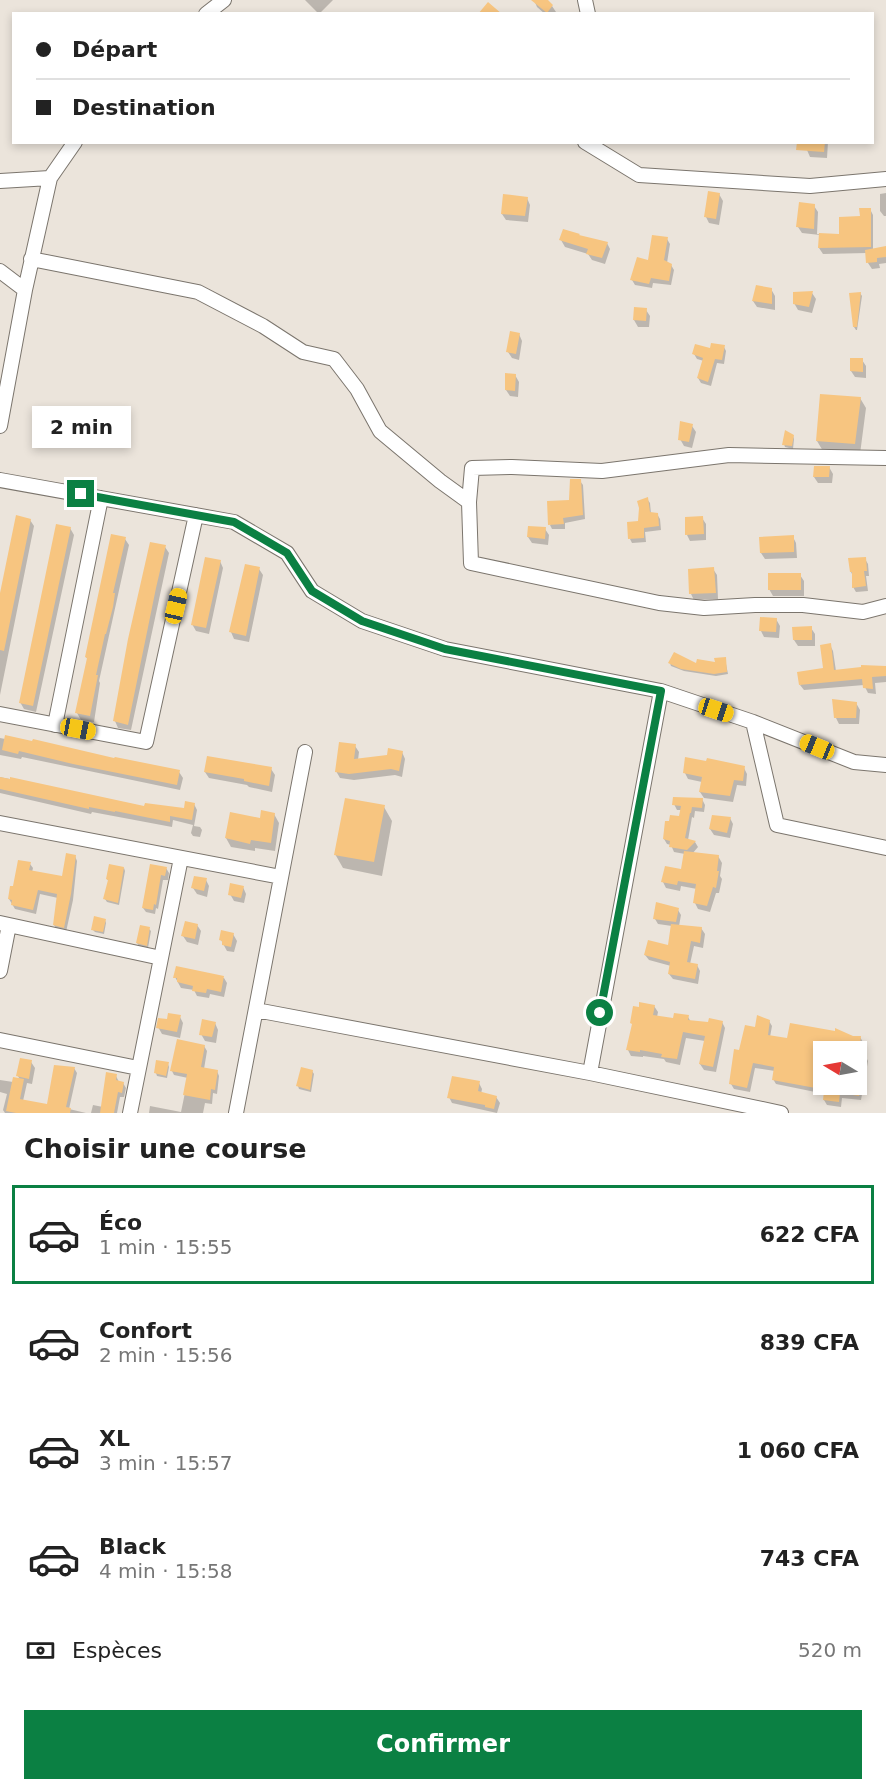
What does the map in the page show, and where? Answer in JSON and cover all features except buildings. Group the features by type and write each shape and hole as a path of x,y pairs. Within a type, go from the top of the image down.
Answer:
{"street":[{"path":"209,12 224,0"},
{"path":"0,426 31,259 50,178 74,144"},
{"path":"588,144 639,175 810,186 886,179"},
{"path":"0,181 50,178"},
{"path":"31,259 198,292 263,326 303,352 334,359 357,389 380,431 469,502"},
{"path":"0,271 25,290"},
{"path":"886,458 729,455 602,471 512,467 472,468 469,502 471,562 659,603 704,609 756,605 803,605 863,612 886,606"},
{"path":"0,480 234,522 287,553 312,591 362,621 445,649 661,691 753,722 854,762 886,765"},
{"path":"56,725 101,498"},
{"path":"0,714 146,742 196,515"},
{"path":"590,1073 661,691"},
{"path":"753,722 777,825 886,848"},
{"path":"236,1113 305,752"},
{"path":"0,823 282,877"},
{"path":"130,1113 180,858"},
{"path":"0,971 5,924 161,958"},
{"path":"256,1010 590,1073 781,1113"},
{"path":"0,1040 138,1068"}],"route":[{"path":"81,494 234,522 287,553 312,591 362,621 445,649 661,691 600,1013"}]}
